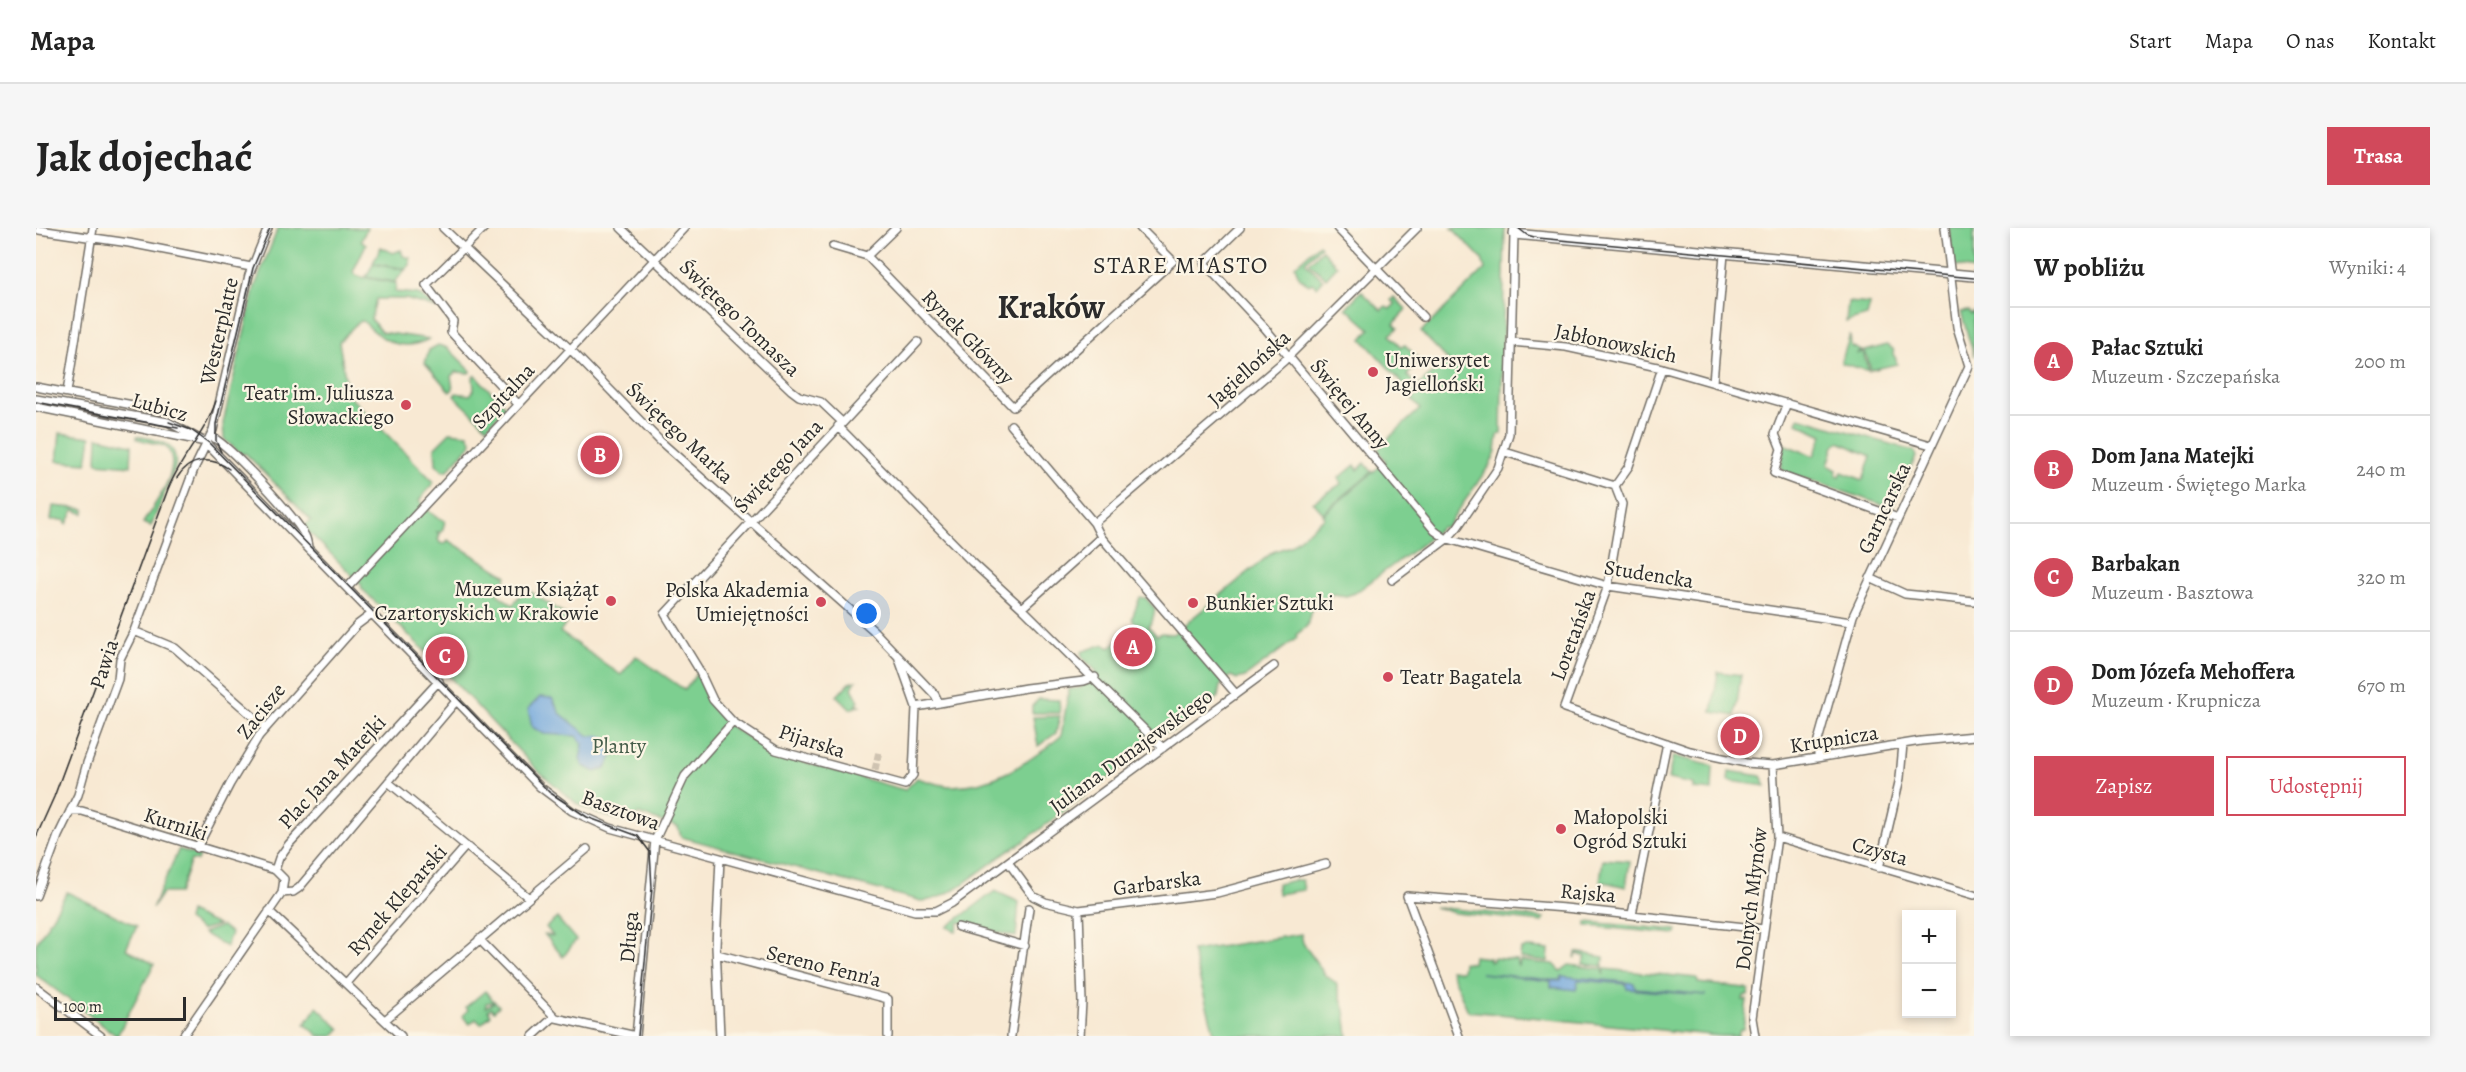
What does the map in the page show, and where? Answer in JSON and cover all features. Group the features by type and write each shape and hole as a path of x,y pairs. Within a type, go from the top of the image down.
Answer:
{"street":[{"path":"67,392 93,228"},
{"name":"Westerplatte","path":"208,439 251,267 268,228"},
{"name":"Świętego Marka","path":"443,228 570,349 660,441 873,630 935,695 939,703"},
{"path":"484,228 426,285 453,321 451,332 518,404"},
{"name":"Świętego Tomasza","path":"621,228 791,390 799,396 821,402 972,562 1095,677"},
{"name":"Szpitalna","path":"347,588 684,228"},
{"path":"867,256 896,228"},
{"name":"Rynek Główny","path":"833,246 867,256 1013,407 1173,261 1140,228"},
{"name":"Świętej Anny","path":"1240,228 1204,263 1339,410 1435,531 1447,539"},
{"path":"1337,228 1424,317"},
{"name":"Jagiellońska","path":"1094,523 1289,356 1418,228"},
{"name":"Garncarska","path":"1818,758 1818,741 1851,621 1931,445 1971,366 1957,327 1945,228"},
{"path":"39,230 120,242 251,267"},
{"path":"1392,580 1447,539 1460,525 1498,468 1505,452 1509,434 1514,231 1724,254 1974,276"},
{"path":"1713,382 1724,254"},
{"name":"Świętego Jana","path":"665,614 918,342"},
{"name":"Jabłonowskich","path":"1511,342 1566,347 1662,368 1931,445"},
{"path":"1505,452 1615,486 1629,466 1662,368"},
{"name":"Lubicz","path":"36,387 165,411"},
{"name":"Lubicz","path":"36,399 168,422 208,439"},
{"path":"1787,403 1775,434 1781,449 1774,472 1898,518"},
{"name":"Lubicz","path":"36,406 208,439"},
{"path":"1011,425 1094,523 1101,537 1236,694"},
{"name":"Basztowa","path":"208,439 347,588 374,613 540,787 561,805 597,824 924,912 945,907 1008,862"},
{"name":"Pawia","path":"36,896 68,812 78,795 87,763 118,679 120,659 134,631 208,439"},
{"name":"Loretańska","path":"1564,708 1608,586 1622,504 1615,486"},
{"path":"1022,608 1101,537"},
{"name":"Studencka","path":"1447,539 1608,586 1851,621"},
{"path":"1870,578 1905,594 1974,601"},
{"name":"Zacisze","path":"197,848 230,784 266,728 357,625 374,613"},
{"name":"Pijarska","path":"665,614 698,668 712,700 733,722 776,750 905,784"},
{"path":"134,631 175,648 266,728"},
{"name":"Świętego Marka","path":"899,659 916,707 913,775 905,784"},
{"name":"Juliana Dunajewskiego","path":"1008,862 1274,666"},
{"path":"916,707 1026,688 1084,681 1095,677 1163,748"},
{"name":"Plac Jana Matejki","path":"275,870 279,858 289,844 439,681"},
{"path":"282,893 293,892 299,888 457,700"},
{"name":"Krupnicza","path":"1564,708 1719,758 1773,765 1903,744 1974,736"},
{"path":"655,840 686,776 733,722"},
{"path":"1632,914 1667,743"},
{"path":"1879,868 1900,778 1903,744"},
{"name":"Dolnych Młynów","path":"1755,1036 1752,1018 1777,837 1773,765"},
{"path":"388,782 466,846"},
{"name":"Kurniki","path":"68,812 78,810 275,870"},
{"name":"Czysta","path":"1777,837 1974,895"},
{"name":"Długa","path":"636,1036 655,840"},
{"name":"Rynek Kleparski","path":"347,982 466,846 529,898"},
{"path":"385,1020 587,849"},
{"path":"720,858 717,954 720,1036"},
{"name":"Garbarska","path":"1008,862 1033,896 1045,902 1079,910 1217,893 1326,864"},
{"path":"183,1036 282,893 284,879 275,870"},
{"name":"Rajska","path":"1459,1036 1407,896 1632,914 1764,929"},
{"path":"1011,1036 1029,908"},
{"path":"1079,910 1082,1002 1080,1036"},
{"path":"269,911 347,982 401,1036"},
{"path":"958,927 1025,946"},
{"path":"480,939 554,1017 636,1036"},
{"name":"Sereno Fenn'a","path":"717,954 888,999 888,1036"},
{"path":"36,987 101,1036"},
{"path":"533,1036 554,1017"}],"green space":[{"name":"Planty","path":"278,228 367,228 361,241 366,244 353,272 356,276 396,283 395,292 418,294 436,308 406,299 376,299 371,319 381,332 429,339 410,345 393,343 363,321 358,322 339,342 348,395 434,482 419,501 432,514 445,521 442,532 437,532 440,534 438,539 440,543 445,544 448,540 507,576 496,593 513,605 525,588 570,618 560,632 621,675 636,656 685,690 698,672 708,700 725,717 726,724 777,755 905,790 917,778 949,786 965,785 995,778 1023,764 1061,736 1069,689 1080,688 1097,672 1082,657 1081,652 1104,644 1109,648 1135,625 1132,618 1140,597 1146,598 1155,609 1152,622 1148,626 1157,636 1161,633 1173,634 1273,552 1290,546 1386,461 1379,452 1379,447 1420,409 1412,400 1422,388 1419,385 1448,360 1421,332 1485,269 1482,259 1452,228 1505,228 1501,434 1498,435 1496,451 1491,463 1447,527 1441,527 1355,593 1346,596 1333,594 1311,610 1307,626 1296,635 1297,638 1245,677 1237,679 1231,676 1220,686 1218,697 1173,731 1158,733 1143,752 1020,844 958,887 933,899 921,901 681,837 678,827 639,814 627,822 596,813 576,803 536,769 429,655 362,589 361,584 304,527 311,520 245,453 242,455 224,439 223,423 255,286"},
{"path":"1949,228 1974,228 1974,270 1954,266"},
{"path":"1319,244 1321,246 1305,262 1323,280 1317,287 1312,283 1309,285 1299,277 1295,266"},
{"path":"381,247 393,253 401,250 403,256 410,258 410,265 406,269 373,263"},
{"path":"1322,250 1337,266 1326,278 1309,263"},
{"path":"373,264 405,270 395,282 366,277"},
{"path":"1361,291 1381,310 1386,306 1390,309 1395,304 1391,300 1394,297 1406,309 1394,324 1398,328 1390,335 1401,347 1405,345 1421,362 1407,375 1420,388 1413,395 1362,339 1370,329 1346,308"},
{"path":"1848,302 1870,304 1867,316 1846,322"},
{"path":"1969,311 1971,314 1974,312 1974,356 1961,312"},
{"path":"1850,335 1851,346 1862,351 1856,354 1863,352 1869,371 1841,363"},
{"path":"438,345 448,348 471,371 469,373 456,372 451,376 453,389 450,392 425,363 429,350"},
{"path":"1887,345 1893,349 1897,364 1871,370 1865,351"},
{"path":"475,375 506,407 487,427 454,396 456,393 470,395 474,390 473,377"},
{"path":"1799,417 1914,451 1916,457 1892,508 1783,471 1781,464 1783,444 1814,456 1823,435 1797,423","holes":["1839,442 1871,456 1863,480 1842,472 1840,476 1836,475 1837,470 1828,465 1834,446"]},
{"path":"450,432 468,434 472,443 448,470 443,471 436,464 435,447"},
{"path":"60,433 91,437 87,463 57,461"},
{"path":"137,436 165,444 174,453 176,459 175,468 151,526 143,523 166,485 172,464 171,454 165,446 137,439"},
{"path":"98,437 132,445 131,466 97,463"},
{"path":"1365,463 1372,472 1323,513 1313,502 1341,484 1339,478 1355,465 1358,470"},
{"path":"53,506 85,509 84,514 74,510 67,524 64,520 51,520"},
{"path":"1718,672 1741,675 1735,716 1712,712"},
{"path":"856,681 852,688 859,701 856,705 861,705 850,709 837,696 849,683"},
{"path":"1039,699 1059,700 1060,713 1032,713 1032,706"},
{"path":"1060,716 1056,733 1038,746 1033,717"},
{"path":"1673,756 1713,766 1712,791 1693,789 1693,784 1668,779"},
{"path":"1729,771 1761,776 1766,786 1730,781 1728,780"},
{"path":"179,849 199,856 197,861 191,860 179,893 162,893 152,908"},
{"path":"1603,859 1630,861 1626,887 1600,881"},
{"path":"1302,880 1304,890 1278,894 1277,884"},
{"path":"995,891 1019,902 1016,937 959,922 956,931 947,927"},
{"path":"67,892 137,926 126,949 154,964 117,1036 36,975 36,944"},
{"path":"1434,907 1544,918 1543,922 1455,913"},
{"path":"189,912 218,925 201,930 187,920"},
{"path":"557,918 576,940 563,957 545,935 553,936 546,927"},
{"path":"1587,922 1677,930 1676,934 1587,926"},
{"path":"222,926 231,933 226,947 203,933"},
{"path":"1301,934 1303,943 1325,975 1336,983 1345,1011 1348,1036 1215,1036 1192,951"},
{"path":"1521,949 1549,950 1548,961 1520,958"},
{"path":"1576,952 1604,957 1603,966 1583,964 1586,957 1577,954 1575,958"},
{"path":"1473,956 1489,958 1489,961 1493,961 1493,958 1517,960 1519,967 1520,961 1554,964 1561,971 1569,965 1603,969 1604,975 1605,969 1697,978 1698,983 1745,988 1749,990 1748,996 1744,996 1743,1000 1747,1000 1743,1029 1740,1030 1738,1036 1721,1036 1468,1011 1450,970 1462,971 1463,962 1472,963"},
{"path":"485,991 494,1001 486,1003 486,1007 495,1002 499,1006 494,1011 491,1008 488,1010 491,1015 481,1024 476,1019 470,1024 462,1016 468,1010 466,1007"},
{"path":"317,1007 340,1029 333,1036 319,1036 305,1024"}],"water":[{"path":"540,697 552,698 560,713 589,736 602,736 610,742 612,757 606,768 596,772 583,766 580,759 583,744 577,736 544,734 532,727 528,709"},
{"path":"1481,973 1551,980 1561,980 1562,976 1634,983 1635,988 1706,995 1627,989 1627,984 1578,980 1576,990 1551,987 1551,981"}],"tunnel":[{"path":"875,770 879,751"}],"tram line":[{"path":"221,452 216,441 216,424 253,268 270,228"},
{"path":"1518,228 1527,235 1538,238 1974,278"},
{"path":"36,837 54,797 168,489 179,466 206,424 216,401"},
{"path":"36,402 178,428"},
{"path":"169,422 191,430 209,443 549,792 587,817 638,836 650,852 652,888 638,1036"},
{"path":"177,478 188,466 201,461 215,462 229,469"}],"place":[{"name":"Uniwersytet Jagielloński","path":"1373,372"},
{"name":"Teatr im. Juliusza Słowackiego","path":"406,405"},
{"name":"Dom Jana Matejki","path":"600,455"},
{"name":"Muzeum Książąt Czartoryskich w Krakowie","path":"611,601"},
{"name":"Polska Akademia Umiejętności","path":"821,602"},
{"name":"Bunkier Sztuki","path":"1193,603"},
{"name":"Pałac Sztuki","path":"1133,647"},
{"name":"Barbakan","path":"445,656"},
{"name":"Teatr Bagatela","path":"1388,677"},
{"name":"Dom Józefa Mehoffera","path":"1740,736"},
{"name":"Małopolski Ogród Sztuki","path":"1561,829"}],"district":[{"name":"STARE MIASTO","path":"1181,265"},
{"name":"Kraków","path":"1051,306"}]}
